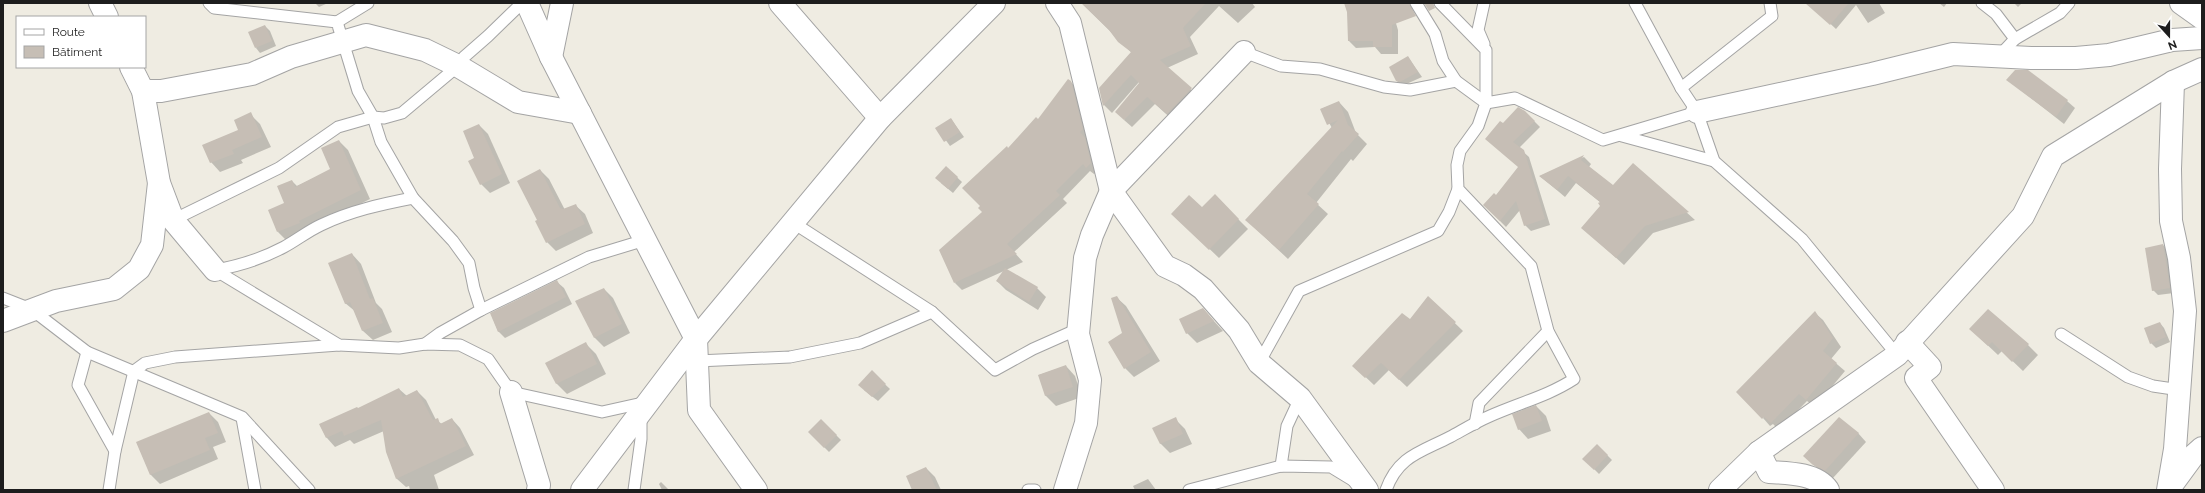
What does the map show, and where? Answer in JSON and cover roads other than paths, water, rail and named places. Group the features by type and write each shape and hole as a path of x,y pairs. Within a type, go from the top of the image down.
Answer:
{"street":[{"path":"100,3 106,16"},
{"path":"527,3 551,57 696,339 699,410 756,490"},
{"path":"551,57 562,3"},
{"path":"780,3 880,118"},
{"path":"566,490 587,483 696,339 880,118 994,3"},
{"path":"1057,3 1070,23 1111,191 1166,266 1184,275 1203,289 1239,330 1259,363 1300,398 1373,490"},
{"path":"2181,3 2202,18"},
{"path":"143,91 161,91 252,74 291,57 340,32 373,36 425,50 458,66 518,102 580,113"},
{"path":"1697,112 1872,74 1953,54 2031,58 2110,55 2172,40 2202,38"},
{"path":"1065,490 1086,423 1090,380 1078,329 1085,258 1092,235 1111,191 1244,52"},
{"path":"132,68 143,91 159,183 173,220 215,270"},
{"path":"1720,490 1759,452 1902,348 2023,216 2053,156 2174,82 2202,69"},
{"path":"2168,490 2175,449 2184,311 2179,258 2171,222 2170,169 2174,82"},
{"path":"3,321 31,309 56,301 114,289 139,269 152,245 159,183"},
{"path":"1902,348 1930,367 1916,378 1993,490"},
{"path":"511,392 542,488"},
{"path":"2168,490 2193,456 2202,448"},
{"path":"1759,452 1769,472 1797,474 1823,483 1828,490"}],"lane":[{"path":"209,3 214,8 340,32"},
{"path":"340,32 368,3"},
{"path":"173,220 279,168 338,127 373,117 384,118 402,113 458,66 464,57 522,3"},
{"path":"1416,3 1435,34 1443,61 1456,81 1486,104 1515,98 1603,140 1622,136 1697,112"},
{"path":"1440,3 1486,50"},
{"path":"1259,363 1298,291 1438,231 1449,212 1458,189 1457,165 1460,151 1478,126 1486,104 1486,50 1478,30 1484,3"},
{"path":"1635,3 1681,88 1697,112 1714,161"},
{"path":"1681,88 1772,16 1770,3"},
{"path":"1982,3 1996,14 2015,39"},
{"path":"1999,56 2015,39 2060,13 2069,3"},
{"path":"340,32 358,91 373,117 381,142 413,198 453,241 469,263 474,288 481,310"},
{"path":"1244,52 1281,66 1320,69 1384,87 1410,90 1456,81"},
{"path":"1622,136 1714,161 1802,239 1902,348"},
{"path":"1189,490 1281,466 1331,468 1373,490 1391,476 1416,452 1490,416 1555,392 1574,379 1548,331 1531,266 1458,189"},
{"path":"215,270 234,267 256,260 284,247 321,225 366,208 413,198"},
{"path":"792,222 932,312 996,370 1033,349 1078,329"},
{"path":"425,344 440,333 481,310 589,257 645,240"},
{"path":"215,270 339,345"},
{"path":"3,298 31,309 87,352 242,417 309,490"},
{"path":"697,362 790,357 860,343 932,312"},
{"path":"1475,424 1479,403 1548,331"},
{"path":"2061,334 2128,377 2153,386 2180,390"},
{"path":"109,490 115,451 134,371 145,363 175,357 339,345 399,348 425,344 460,345 488,359 511,392 602,412 644,407 634,490"},
{"path":"87,352 78,386 115,451"},
{"path":"1281,466 1287,426 1300,398"},
{"path":"242,417 255,490"},
{"path":"1028,490 1035,490"}]}
